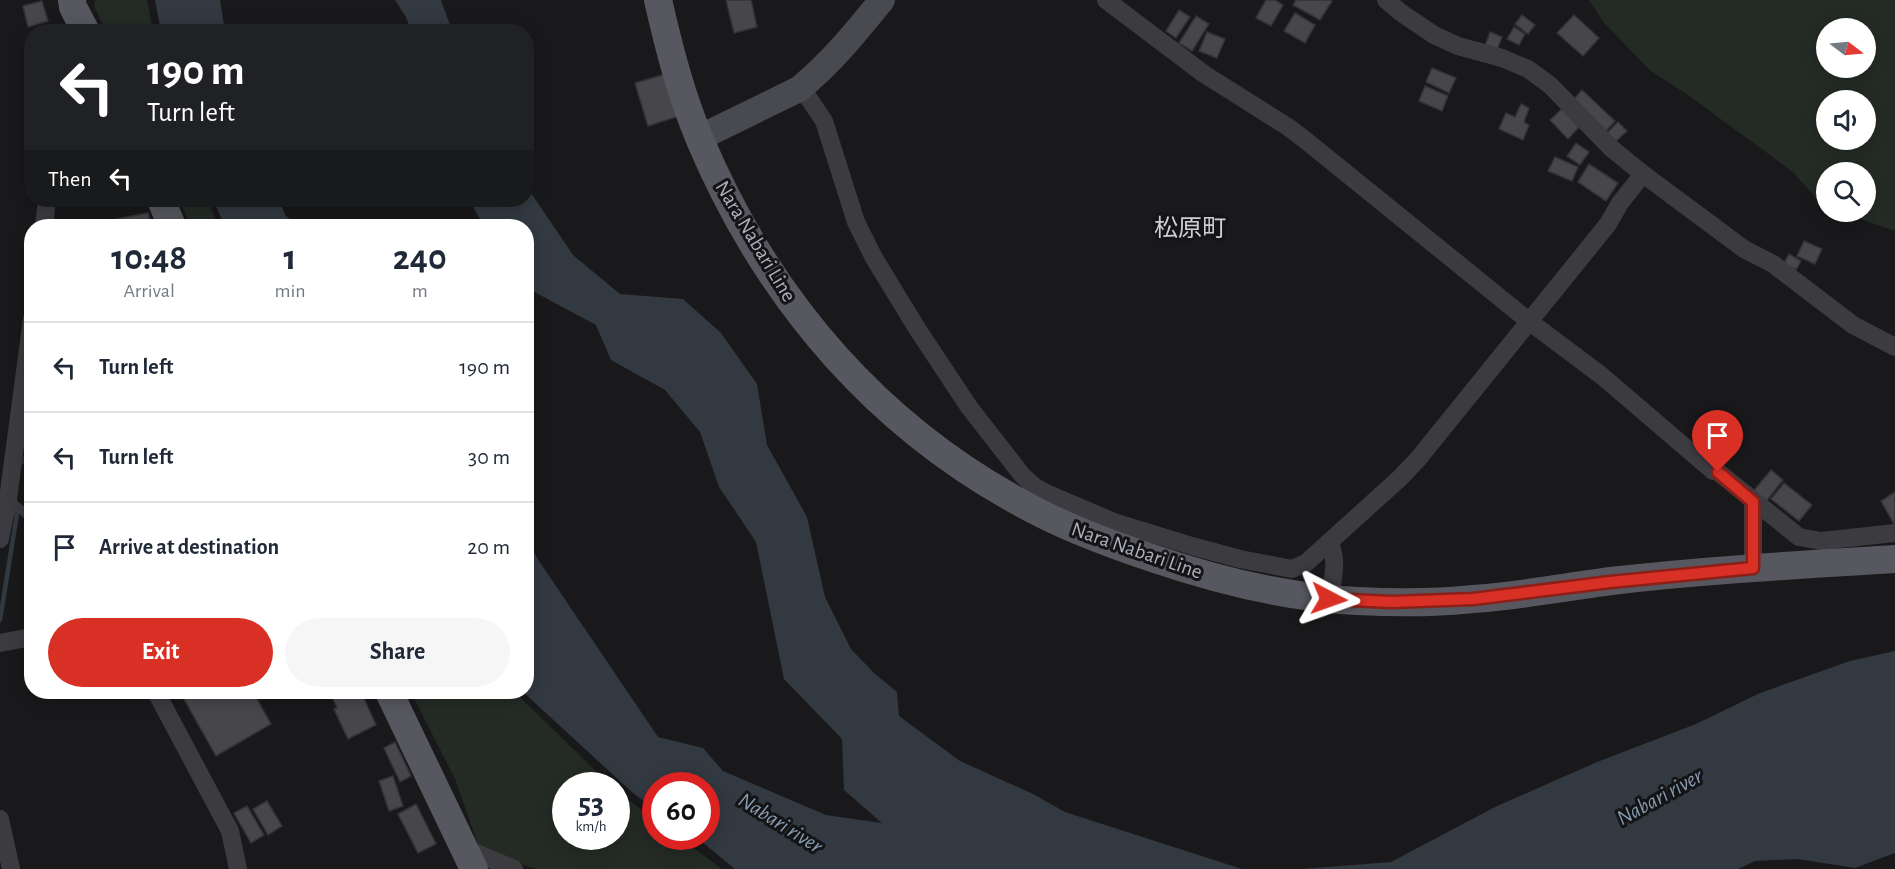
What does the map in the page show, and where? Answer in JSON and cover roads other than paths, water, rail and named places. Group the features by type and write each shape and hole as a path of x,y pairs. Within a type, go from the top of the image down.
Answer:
{"main road":[{"name":"Nara Nabari Line","path":"658,0 669,48 685,100 717,177 771,273 817,336 878,401 927,441 1016,500 1094,538 1181,568 1270,591 1329,599 1392,602 1473,599 1610,582 1753,568 1895,559"},
{"path":"392,699 468,858"}],"street":[{"path":"699,138 813,79 882,0"},
{"path":"1106,0 1204,74 1304,139 1530,322 1602,376 1713,471 1718,472 1799,537 1821,542 1895,533"},
{"path":"1386,0 1434,35 1458,46 1502,58 1528,69 1550,85 1611,148 1643,174 1744,249 1773,264 1853,325 1895,346"},
{"path":"801,87 824,121 856,222 874,258 969,407 1016,468 1035,487 1114,522 1240,559 1292,569 1306,563 1408,470 1608,224 1620,203 1643,174"},
{"path":"0,539 24,378"},
{"path":"1753,502 1753,568"},
{"path":"1329,542 1334,550 1335,559 1329,599"},
{"path":"0,643 24,638"},
{"path":"160,699 230,831 238,869"},
{"path":"0,819 11,869"},
{"path":"468,858 514,869"}],"lane":[{"path":"7,504 24,514"}],"water":[{"path":"155,0 220,0 224,24 160,24"},
{"path":"395,0 441,0 450,24 408,24"},
{"name":"Nabari river","path":"534,197 573,255 620,294 683,299 721,333 757,384 767,445 807,517 825,597 851,649 874,673 897,692 899,716 960,761 1033,794 1065,812 1242,869 735,869 712,850 720,850 720,772 642,772 642,800 634,794 630,790 630,772 610,772 531,699 534,699 534,552 658,737 703,748 723,771 826,815 882,823 844,790 842,739 784,679 756,542 719,487 700,432 665,390 611,360 596,325 534,292 534,219 480,219 473,207 534,207"},
{"path":"216,207 282,207 285,215 290,219 222,219"},
{"name":"Nabari river","path":"1895,651 1895,853 1855,868 1798,859 1755,861 1738,869 1301,869 1391,862 1495,807 1597,762 1696,724 1760,693 1850,661"}],"waterway":[{"path":"0,620 17,514 12,509"}],"district":[{"name":"松原町","path":"1190,228"}]}
